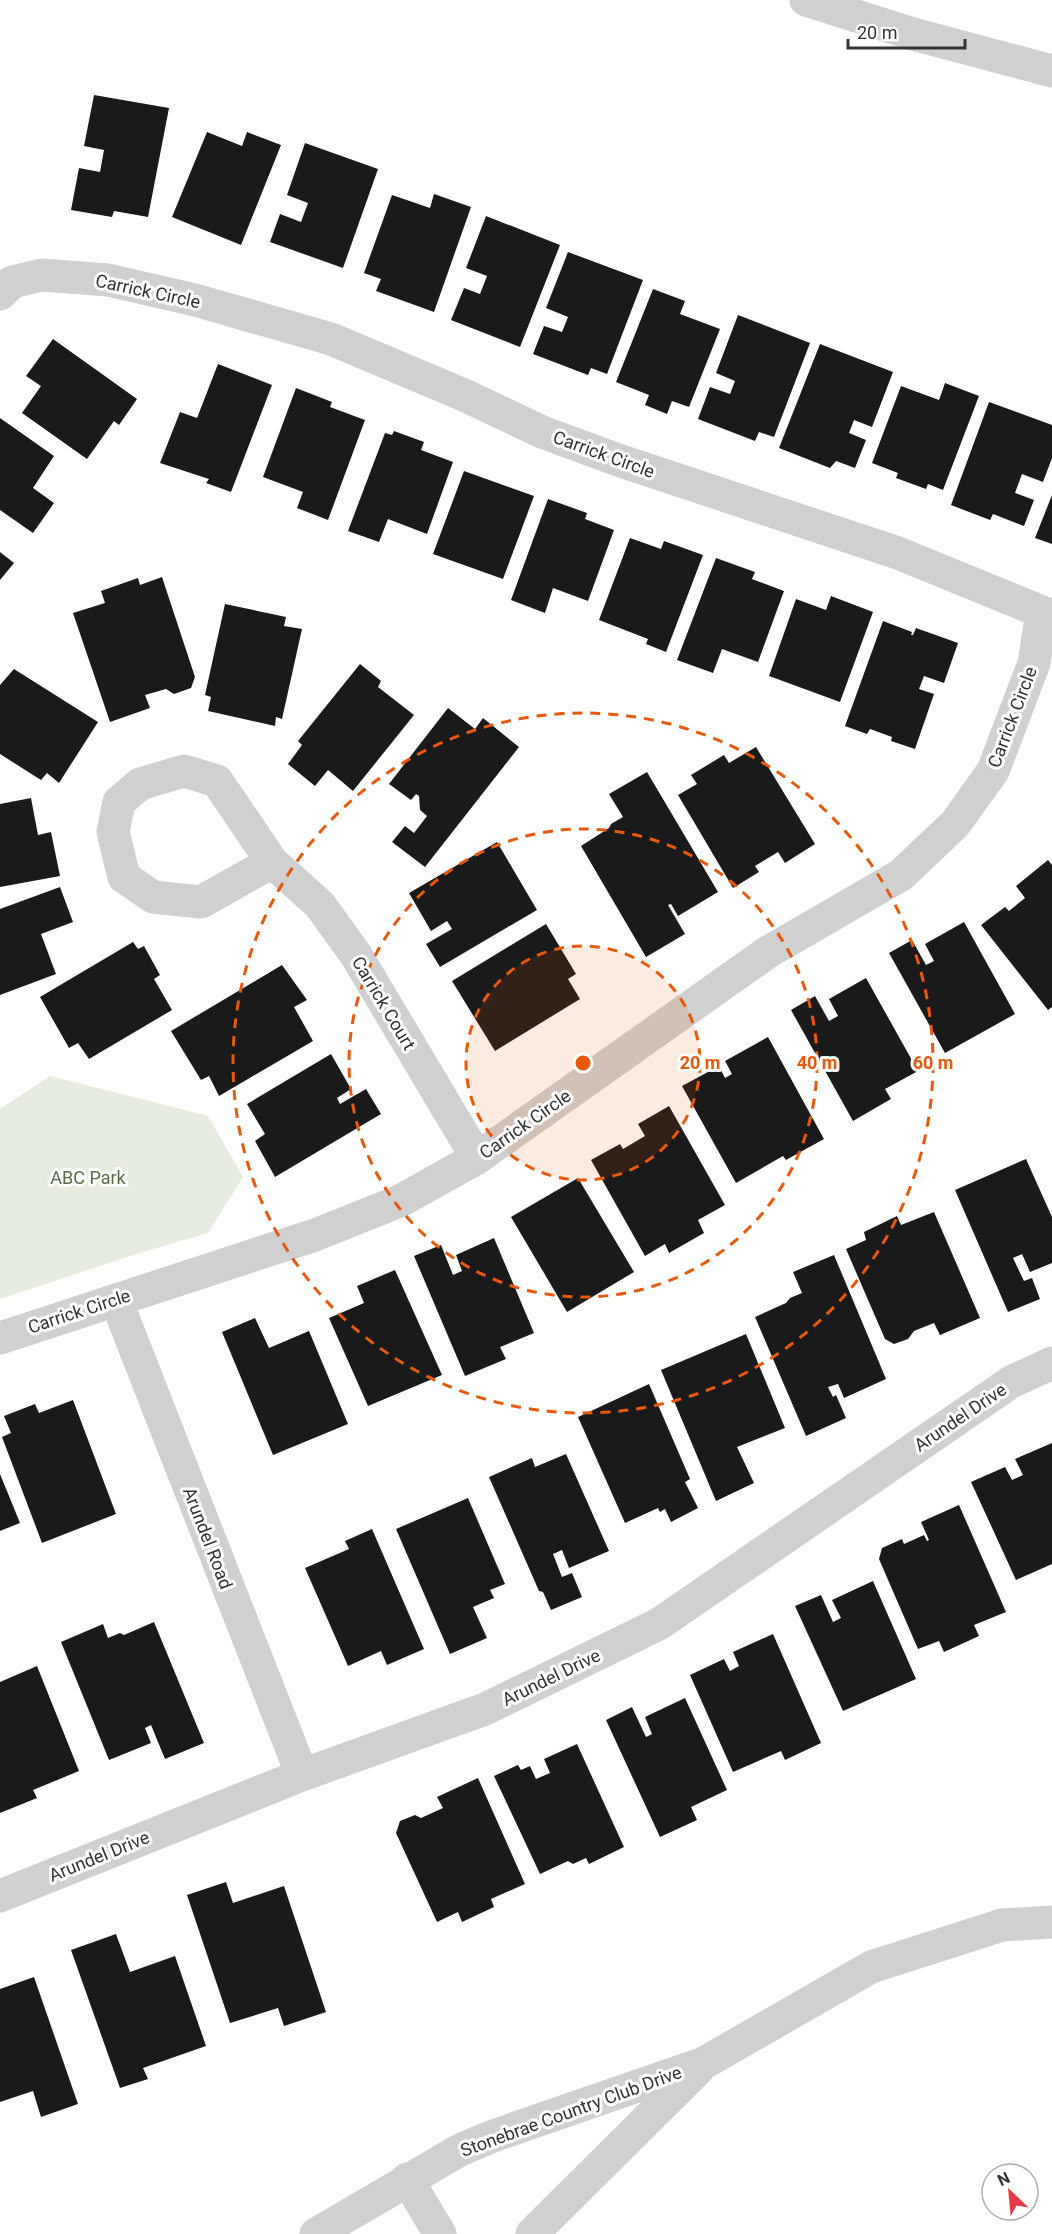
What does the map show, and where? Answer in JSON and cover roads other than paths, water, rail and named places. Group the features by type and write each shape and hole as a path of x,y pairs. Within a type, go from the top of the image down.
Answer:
{"street":[{"path":"806,0 913,34 1052,71"},
{"name":"Carrick Circle","path":"0,294 12,282 42,275 108,280 195,300 331,339 464,394 543,432 621,461 898,553 1047,614 1034,663 993,771 955,824 901,875 768,952 477,1158 400,1201 315,1235 0,1338"},
{"name":"Carrick Court","path":"272,862 201,902 153,897 124,877 113,832 119,802 140,784 184,771 217,781 272,862 320,904 356,955 477,1158"},
{"name":"Arundel Road","path":"116,1300 302,1775"},
{"name":"Arundel Drive","path":"0,1896 302,1775 484,1709 659,1624 1011,1382 1052,1363"},
{"name":"Stonebrae Country Club Drive","path":"316,2234 459,2150 493,2136 704,2063 871,1966 1002,1925 1052,1922"},
{"name":"Stonebrae Country Club Drive","path":"532,2234 704,2063"},
{"path":"407,2179 440,2234"}],"park label":[{"name":"ABC Park","path":"88,1177"}]}
